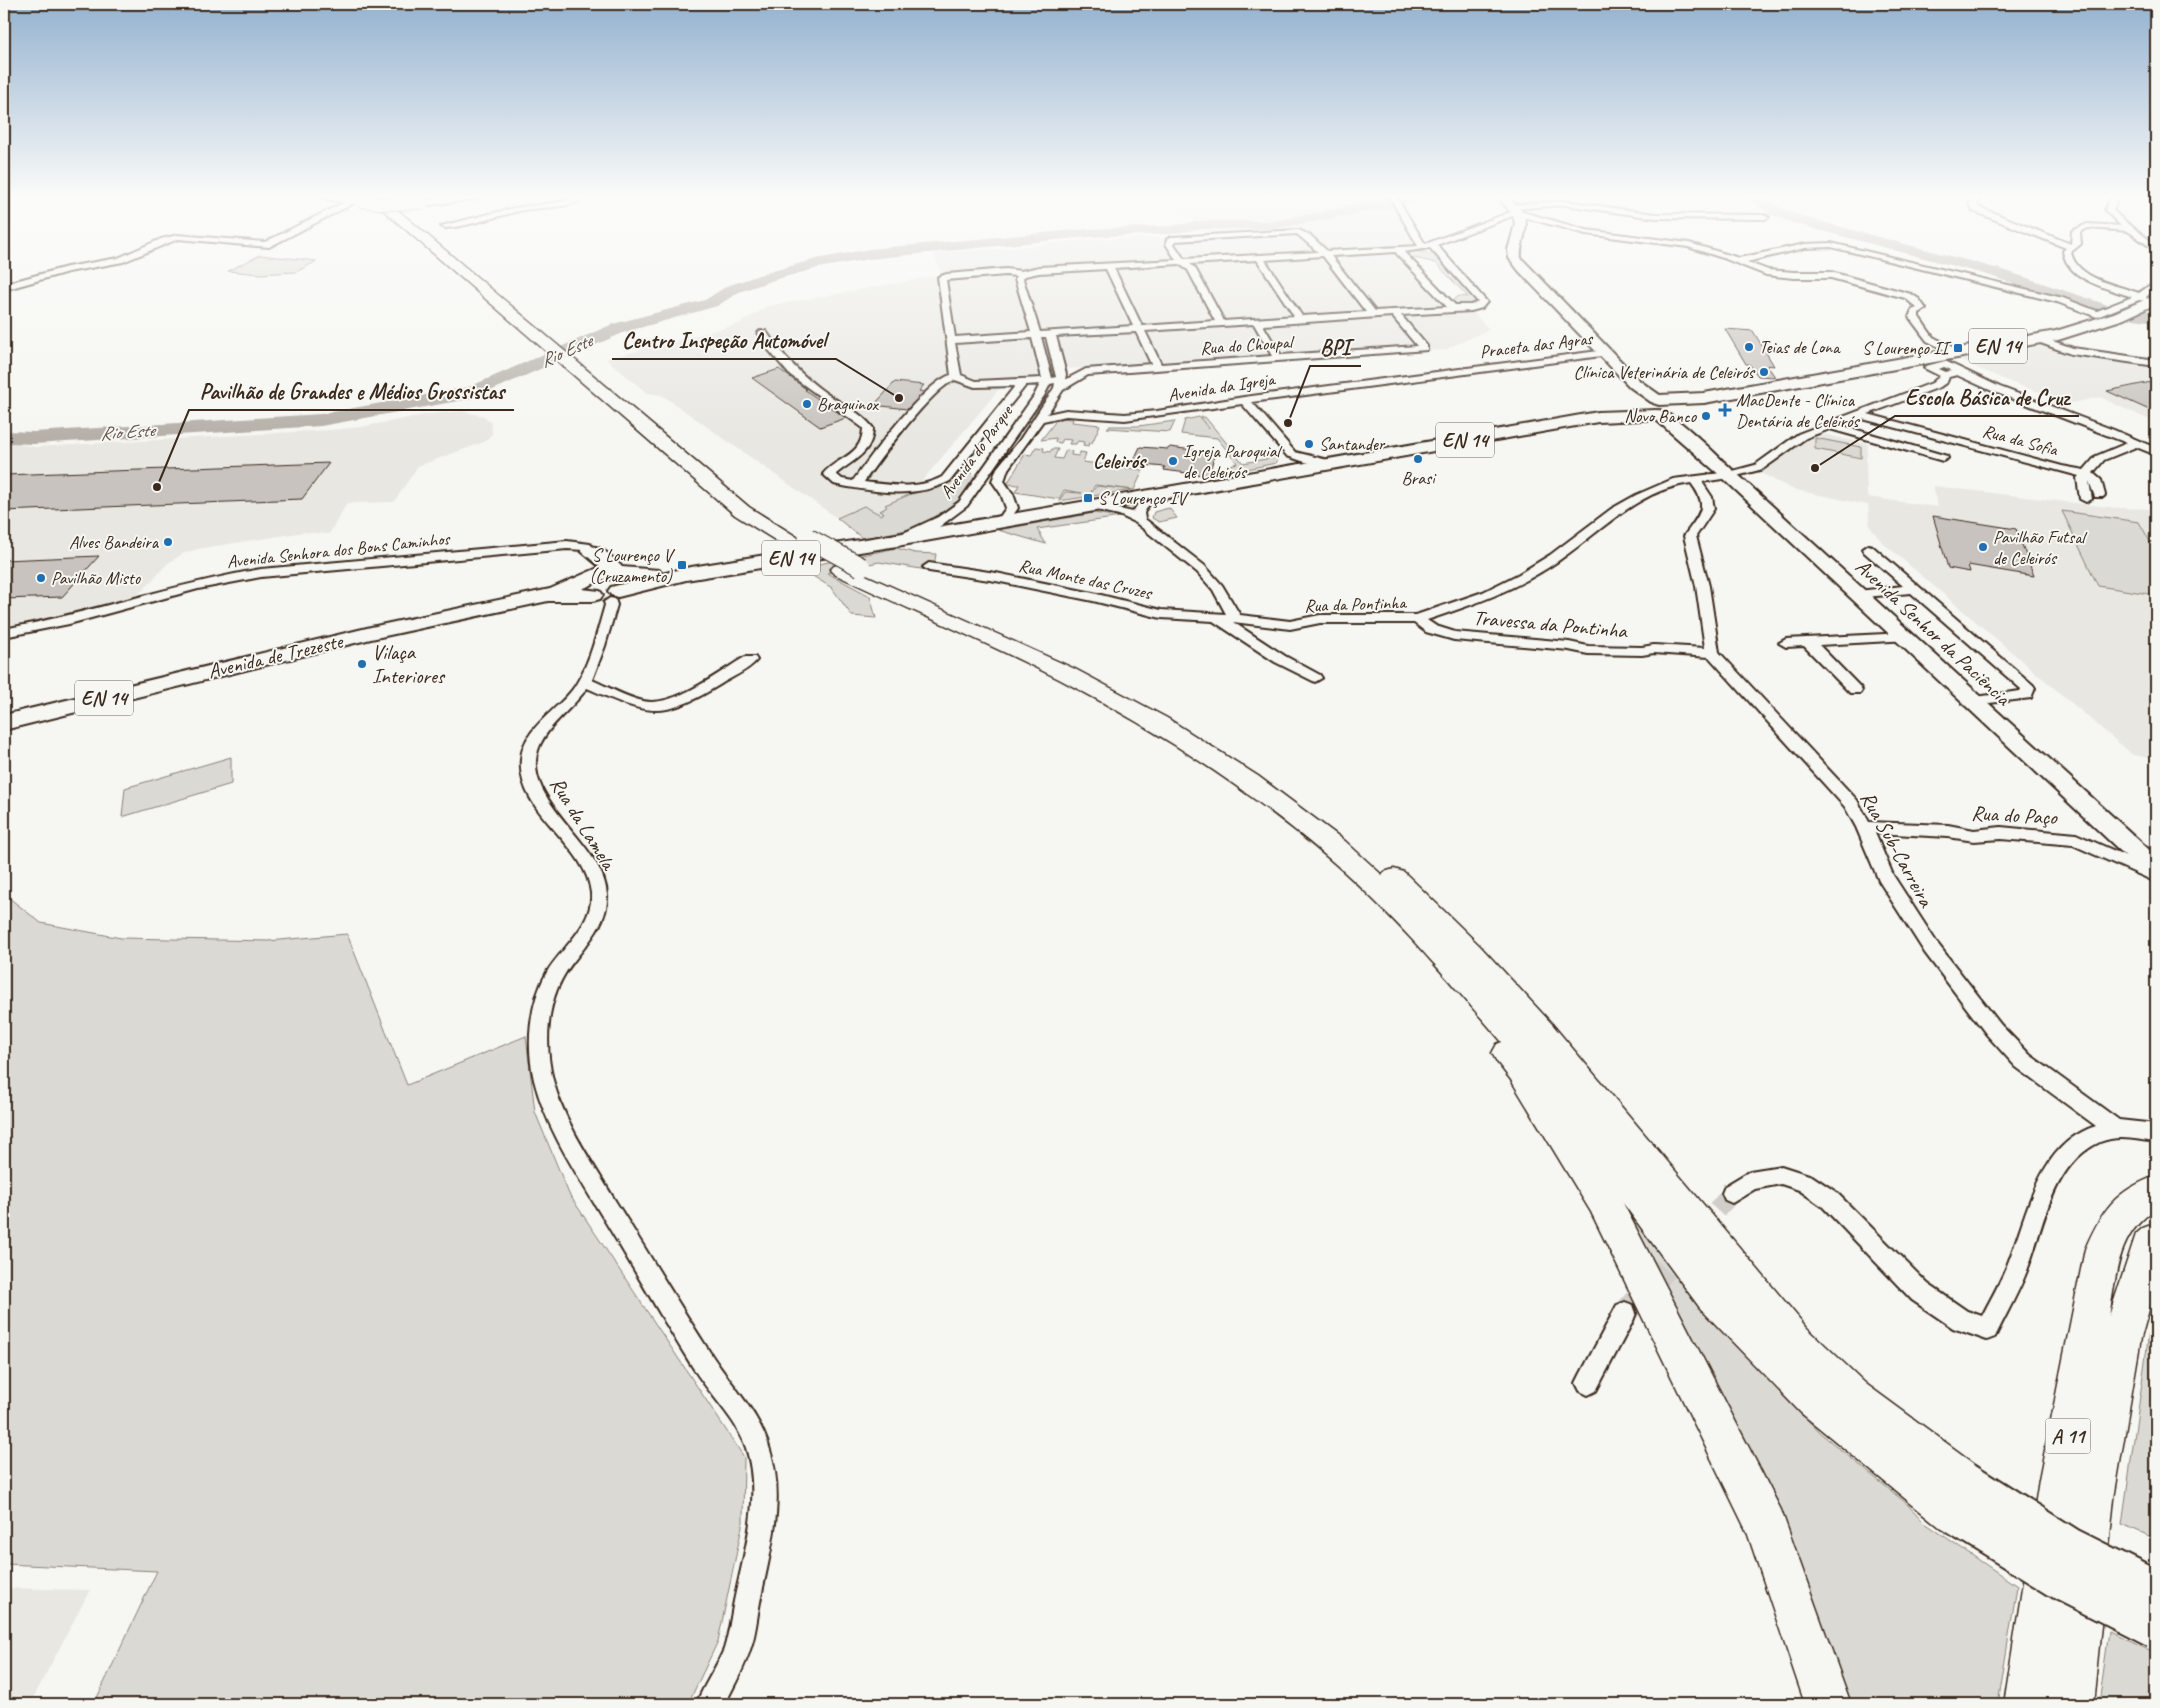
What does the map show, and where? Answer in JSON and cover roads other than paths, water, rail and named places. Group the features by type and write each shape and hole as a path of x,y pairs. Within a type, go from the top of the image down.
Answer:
{"highway":[{"path":"464,276 539,332"},
{"path":"478,276 742,510 799,539 851,569 1068,674 1158,724 1249,782 1335,848 1387,896 1460,972 1536,1059 1713,1295 1815,1400 1960,1498 2067,1582 2156,1627"},
{"path":"851,569 1081,664 1184,719 1266,773 1314,809 1429,912 1541,1033 1791,1337 1836,1384 1892,1430 1960,1498 2068,1548 2156,1592"},
{"path":"1387,896 1401,926 1470,1005 1522,1070 1602,1200 1766,1525 1828,1704"},
{"name":"A 11","path":"2027,1704 2060,1480 2103,1249 2116,1222 2143,1196 2156,1192"},
{"path":"2070,1704 2092,1498 2120,1347 2149,1246 2156,1240"}],"main road":[{"name":"EN 14","path":"605,586 897,540 1598,417 1687,405 1704,398 1931,362 1957,353 2079,330 2119,316 2148,299"},
{"path":"591,551 605,586"},
{"name":"Avenida de Trezeste","path":"4,723 315,646 548,595 605,586"}],"street":[{"path":"4,287 46,276"},
{"path":"956,377 941,279 957,276"},
{"path":"1020,276 1019,279 1036,334 1047,380"},
{"path":"1113,276 1158,368"},
{"path":"1195,276 1221,323"},
{"path":"1271,276 1300,319"},
{"path":"1341,276 1372,314"},
{"path":"1423,276 1446,301 1460,309"},
{"path":"951,340 1479,307 1483,302 1458,276"},
{"path":"1531,276 1635,384 1662,392 1704,398"},
{"path":"1792,276 1805,276"},
{"path":"1834,276 1908,296 1916,301 1922,309 1915,312 1914,317 1930,339 1957,353"},
{"path":"1957,276 2038,294 2097,314 2148,299 2156,284"},
{"path":"2086,276 2148,299"},
{"name":"Rua do Choupal","path":"1060,384 1086,372 1424,348 1394,313"},
{"path":"1261,321 1258,325 1279,359"},
{"path":"856,485 876,456 933,390 945,380 956,377 975,384 1022,383 1047,380 1060,384 1060,374 1050,333"},
{"path":"763,334 768,345 813,389 863,422 868,428 868,442 861,451 829,474 838,482 903,489 938,484 973,468 1022,383"},
{"path":"2038,339 2071,351 2156,363"},
{"name":"Praceta das Agras","path":"1470,370 1606,353"},
{"path":"1958,372 1961,370 1951,365 1931,362 1929,368 1945,375 1958,372 1987,386 2110,432 2156,452"},
{"name":"Avenida da Igreja","path":"1043,414 1066,413 1125,417 1470,370"},
{"name":"Rua da Pontinha","path":"1235,618 1290,625 1320,619 1417,620 1488,595 1524,577 1554,558 1614,511 1677,481 1728,475 1759,467 1802,436 1936,386 1943,380 1945,375"},
{"name":"Avenida do Parque","path":"897,540 950,516 963,504 973,468 1029,409 1047,380"},
{"name":"Avenida do Parque","path":"1002,521 1012,508 1007,494 998,482 1002,468 1052,401 1060,384"},
{"path":"1598,417 1639,419 1660,409 1634,388 1635,384"},
{"path":"1244,400 1291,454 1305,459 1332,464"},
{"path":"1052,401 1066,413"},
{"name":"Avenida do Parque","path":"1029,409 1043,414"},
{"name":"Avenida Senhor da Paciência","path":"1660,409 1728,475 2156,870"},
{"name":"Rua da Sofia","path":"1860,415 2052,467 2088,474"},
{"path":"1831,426 1943,458"},
{"path":"2086,499 2083,478 2100,458 2134,444"},
{"path":"1273,474 1284,467 1291,454"},
{"path":"2088,474 2095,480 2099,495"},
{"name":"Rua Sub-Carreira","path":"1694,479 1701,487 1708,502 1709,511 1690,536 1699,566 1705,602 1708,639 1713,653 1850,804 1864,827 1885,877 1930,948 1994,1030 2023,1061 2116,1128"},
{"path":"1140,520 1138,513 1143,504 1155,494"},
{"path":"1092,506 1122,512 1140,520 1201,569 1218,588 1235,618"},
{"name":"Avenida Senhora dos Bons Caminhos","path":"4,633 95,613 223,578 567,545 586,547 591,551"},
{"path":"1868,549 2028,688 2026,695 1973,701"},
{"name":"Rua Monte das Cruzes","path":"929,567 1093,597 1161,614 1191,614 1218,618 1235,618"},
{"name":"Rua da Lamela","path":"605,586 611,604 605,628 584,682 574,696 542,731 532,746 528,761 532,782 547,810 591,868 597,882 599,896 594,919 553,978 542,1016 538,1052 550,1100 592,1182 758,1448 764,1512 759,1553 737,1648 710,1704"},
{"path":"1858,595 1915,589"},
{"path":"1218,618 1280,659 1315,678"},
{"name":"Travessa da Pontinha","path":"1417,620 1431,629 1454,636 1569,646 1588,650 1642,651 1654,649 1713,653"},
{"path":"1786,643 1904,637"},
{"path":"1808,642 1856,690"},
{"path":"584,682 642,705 657,707 682,700 750,660"},
{"name":"Rua do Paço","path":"1864,827 1948,831 1958,834 1993,835 2001,833 2076,840 2156,876"},
{"path":"1732,1193 1750,1180 1774,1176 1781,1176 1805,1183 1829,1199 1920,1292 1961,1320 1987,1329 2019,1262 2036,1206 2062,1159 2086,1139 2116,1128 2156,1133"},
{"path":"1588,1383 1625,1313"}],"waterway":[{"name":"Rio Este","path":"4,437 34,438 321,420 474,392 619,328 711,303 733,289 773,276"},
{"name":"Rio Este","path":"2005,276 2102,309"},
{"name":"Rio Este","path":"2139,315 2156,317"}],"tunnel":[{"path":"1698,1231 1732,1193"},
{"path":"1625,1313 1682,1249"}],"place":[{"name":"Teias de Lona","path":"1749,347"},
{"name":"S Lourenço II","path":"1958,348"},
{"name":"Clínica Veterinária de Celeirós","path":"1764,372"},
{"name":"Centro Inspeção Automóvel","path":"899,398"},
{"name":"Braguinox","path":"807,404"},
{"name":"MacDente - Clínica Dentária de Celeirós","path":"1725,410"},
{"name":"Novo Banco","path":"1706,416"},
{"name":"BPI","path":"1288,423"},
{"name":"Santander","path":"1309,444"},
{"name":"Brasi","path":"1418,459"},
{"name":"Igreja Paroquial de Celeirós","path":"1173,461"},
{"name":"Escola Básica de Cruz","path":"1815,468"},
{"name":"Pavilhão de Grandes e Médios Grossistas","path":"157,487"},
{"name":"S Lourenço IV","path":"1088,498"},
{"name":"Alves Bandeira","path":"168,542"},
{"name":"Pavilhão Futsal de Celeirós","path":"1983,547"},
{"name":"S Lourenço V (Cruzamento)","path":"682,565"},
{"name":"Pavilhão Misto","path":"41,578"},
{"name":"Vilaça Interiores","path":"362,664"}],"district":[{"name":"Celeirós","path":"1119,461"}]}
